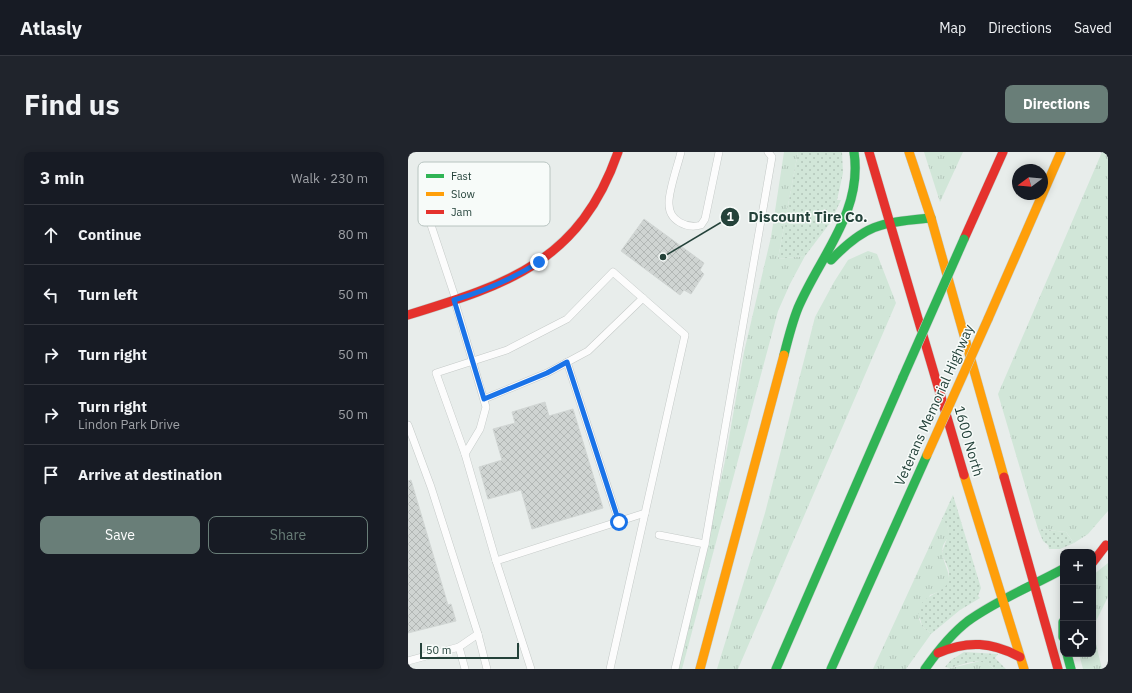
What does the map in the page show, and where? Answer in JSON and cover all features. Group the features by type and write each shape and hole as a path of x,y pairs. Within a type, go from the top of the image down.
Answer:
{"main road":[{"path":"408,315 494,286 518,276 539,262 558,247 586,215 598,197 618,152"},
{"path":"700,669 787,342 798,308 813,280 825,252 839,230 848,209 855,173 854,152"},
{"name":"1600 North","path":"869,152 1002,602 1024,669"},
{"name":"1600 North","path":"909,152 931,218 1058,669"},
{"path":"776,669 1003,152"},
{"name":"Veterans Memorial Highway","path":"831,669 1061,152"},
{"path":"813,280 846,244 861,231 877,224 931,218"},
{"path":"1096,550 1107,544"},
{"path":"1096,558 1107,544"},
{"path":"925,669 935,654 968,622 1060,571"},
{"path":"935,654 951,646 984,643 999,646 1020,657"},
{"path":"1068,657 1071,669"}],"lane":[{"path":"681,152 669,204 672,216 691,227 701,225 705,218 719,152"},
{"path":"675,669 705,544 772,157 768,152"},
{"path":"431,226 455,300 486,407 480,429 465,454"},
{"path":"531,669 496,561 465,454 436,373 506,350 567,319 613,272 685,335 610,669"},
{"path":"484,399 547,373 588,351 643,298"},
{"path":"567,362 619,522"},
{"path":"409,428 478,634 486,669"},
{"path":"496,561 645,513"},
{"path":"659,535 705,544"},
{"path":"408,661 459,647 478,634"},
{"path":"459,647 465,669"}],"green space":[{"path":"784,152 798,152 778,259 805,256 778,311 682,669 678,669 725,461 744,352 771,237"},
{"path":"798,152 842,152 843,173 837,200 841,200 830,223 805,256 778,259"},
{"path":"924,152 963,152 940,202"},
{"path":"1102,152 1108,152 1108,511 1088,534 1074,543 1066,532 1038,529 998,394"},
{"path":"868,251 877,254 896,303 738,669 717,669 765,513 815,317 848,260"},
{"path":"953,495 981,588 978,596 980,598 960,610 931,634 922,626 918,611 921,604 926,599 946,586 948,581 948,569 942,554 948,536 948,528 942,519"},
{"path":"942,519 947,523 949,535 943,546 943,553 949,580 947,586 941,591 930,595 919,619 922,626 931,634 906,669 873,669"},
{"path":"1038,529 1066,532 1074,543 1060,549 1049,549 1048,545 1043,541"},
{"path":"1108,563 1108,597 1096,621 1096,585 1096,573"},
{"path":"1096,644 1102,669 1083,669 1080,657 1096,657"},
{"path":"964,652 998,654 995,658 1006,669 994,669 984,662 979,661 950,668 945,667 951,660"},
{"path":"980,661 987,663 994,669 947,669"}],"building":[{"path":"644,219 704,263 700,270 704,274 691,294 684,290 680,295 621,251"},
{"path":"545,402 549,416 573,409 603,508 532,529 521,490 488,499 479,467 502,460 493,429 515,423 512,412"},
{"path":"411,480 448,605 451,604 456,621 408,633 408,481"}],"traffic: fast":[{"path":"784,355 798,308 838,233 846,214 852,194 855,174 854,152"},
{"path":"831,260 855,239 876,227 899,221 931,218"},
{"path":"903,377 964,239"},
{"path":"776,669 903,377"},
{"path":"831,669 927,455"},
{"path":"925,669 934,656 968,621 979,613 1060,571"},
{"path":"1068,657 1071,669"}],"traffic: slow":[{"path":"909,152 931,218 1004,477"},
{"path":"988,319 1061,152"},
{"path":"927,455 988,319"},
{"path":"700,669 784,355"},
{"path":"964,475 1024,669"}],"traffic: jam":[{"path":"408,315 478,292 509,279 537,263 561,243 583,219 602,189 618,152"},
{"path":"869,152 964,475"},
{"path":"964,239 1003,152"},
{"path":"1004,477 1058,669"},
{"path":"1096,558 1106,545"},
{"path":"938,653 960,646 980,644 1000,648 1020,657"}],"place":[{"name":"Discount Tire Co.","path":"663,257"}],"route":[{"path":"539,262 518,276 454,300 484,399 547,373 567,362 619,522"}]}
